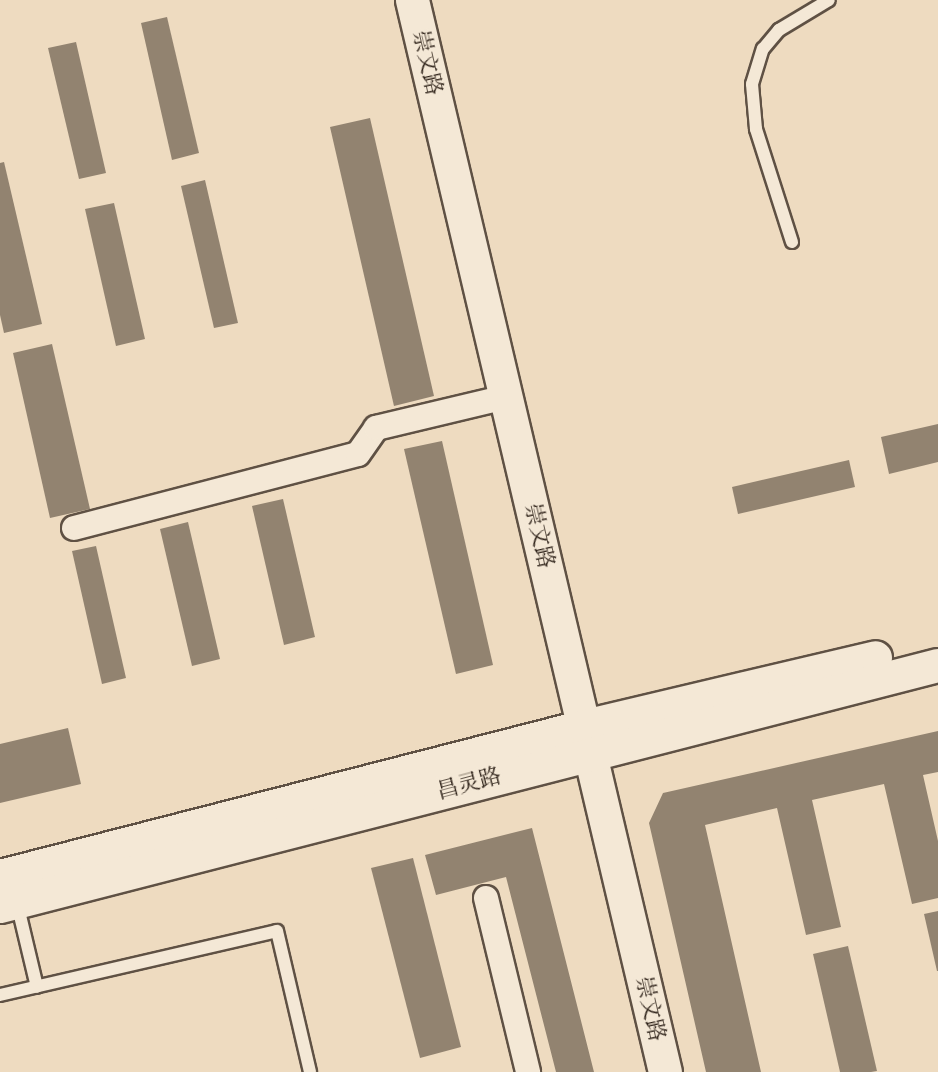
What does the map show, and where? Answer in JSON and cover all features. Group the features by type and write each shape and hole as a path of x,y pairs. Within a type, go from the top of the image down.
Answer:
{"main road":[{"name":"崇文路","path":"412,0 665,1072"},
{"name":"昌灵路","path":"6,894 587,739 938,642"},
{"name":"昌灵路","path":"587,739 938,664"}],"street":[{"path":"74,528 358,454 376,428 506,397"},
{"path":"486,898 528,1072"}],"lane":[{"path":"792,242 756,129 752,84 763,49 779,30 829,0"},
{"path":"6,894 37,987"},
{"path":"0,995 277,932 306,1071"}],"building":[{"path":"167,17 199,153 172,160 141,23"},
{"path":"76,42 106,173 79,179 48,48"},
{"path":"370,118 434,396 394,406 330,127"},
{"path":"4,162 42,324 4,333 0,315 0,163"},
{"path":"205,180 238,323 214,328 181,186"},
{"path":"114,203 145,339 116,346 85,209"},
{"path":"52,344 90,509 50,518 13,353"},
{"path":"938,424 938,462 889,474 881,437"},
{"path":"442,441 493,665 456,674 404,449"},
{"path":"849,460 855,487 738,514 732,487"},
{"path":"283,499 315,637 284,645 252,506"},
{"path":"188,522 220,659 192,666 160,529"},
{"path":"96,546 126,678 102,684 72,551"},
{"path":"68,728 81,784 0,803 0,744"},
{"path":"938,731 938,772 923,775 938,841 938,898 912,904 884,784 812,800 841,927 806,935 777,808 705,825 761,1072 706,1072 649,823 663,793"},
{"path":"532,828 594,1072 556,1072 506,877 436,895 425,855"},
{"path":"413,858 461,1047 420,1058 371,868"},
{"path":"938,911 938,971 937,971 924,914"},
{"path":"848,946 877,1071 840,1072 813,954"}]}
